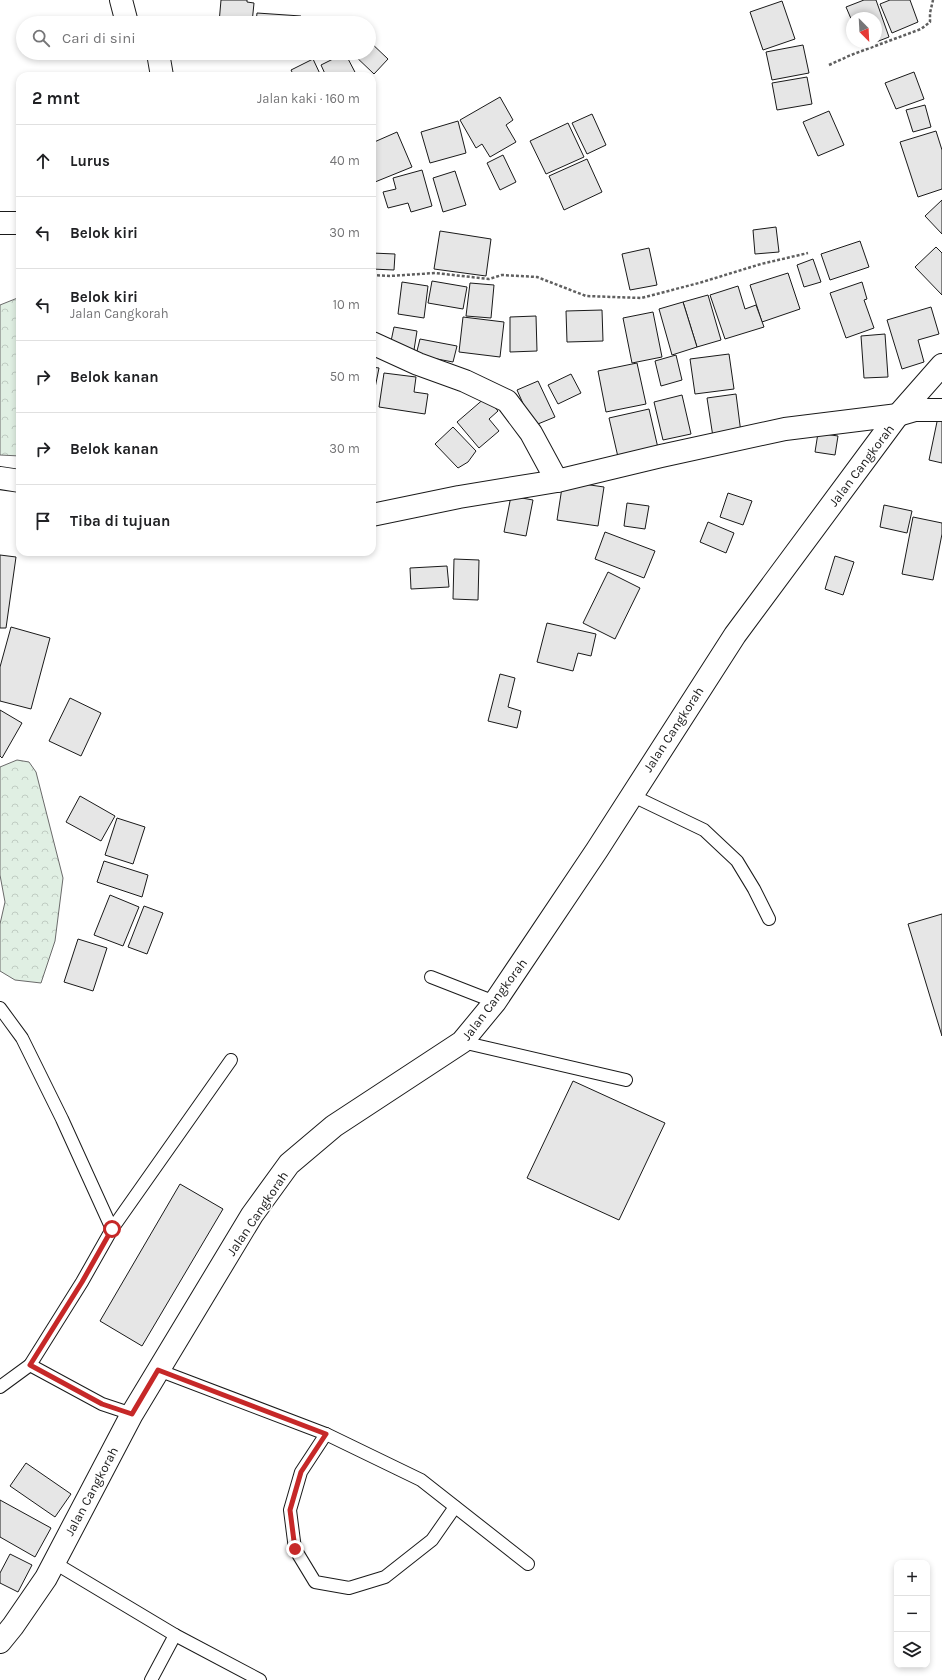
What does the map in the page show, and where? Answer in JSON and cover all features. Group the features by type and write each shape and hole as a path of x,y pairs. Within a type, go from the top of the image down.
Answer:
{"main road":[{"path":"121,0 125,16"},
{"path":"159,60 161,72"},
{"path":"0,223 16,223"},
{"path":"376,345 418,364 465,381 507,401 531,433 556,481"},
{"name":"Jalan Cangkorah","path":"0,1642 42,1584 132,1414 252,1215 289,1164 334,1126 462,1042 495,1002 597,850 631,794 735,635 898,415 942,365"},
{"path":"376,514 556,481 661,456 785,430 898,415 915,410 942,410"},
{"path":"0,478 16,480"}],"lane":[{"path":"631,794 704,830 737,861 754,889 769,920"},
{"path":"431,977 495,1002"},
{"path":"0,1008 22,1038 62,1119 112,1229"},
{"path":"462,1042 626,1080"},
{"path":"0,1387 30,1365 82,1282 112,1229 231,1060"},
{"path":"30,1365 102,1404 132,1414"},
{"path":"158,1370 326,1434 421,1480 528,1564"},
{"path":"326,1434 301,1472 290,1510 295,1549 315,1582 349,1588 385,1577 432,1540 455,1507"},
{"path":"53,1562 175,1635 260,1680"},
{"path":"150,1680 175,1635"}],"path":[{"path":"829,65 851,55 921,29 930,22 930,13 933,0"},
{"path":"376,275 390,276 435,273 489,279 502,275 537,277 586,296 641,298 699,283 761,264 808,253"}],"green space":[{"path":"16,299 16,456 0,455 0,305"},
{"path":"17,760 29,762 36,772 63,878 55,941 41,983 15,980 0,971 0,924 5,902 0,875 0,767"}],"building":[{"path":"221,0 247,0 247,2 254,3 253,16 220,16"},
{"path":"864,0 876,0 880,12 848,12 846,7"},
{"path":"890,0 910,0 918,22 892,33 880,4"},
{"path":"782,1 795,39 763,50 750,12"},
{"path":"257,13 301,16 257,16"},
{"path":"882,17 889,37 882,40"},
{"path":"803,45 809,73 772,80 766,52"},
{"path":"376,48 388,59 376,72 372,72 359,60 376,60"},
{"path":"313,60 319,72 292,72 291,70"},
{"path":"331,60 349,60 355,72 324,72 321,65"},
{"path":"914,72 924,99 896,109 885,83"},
{"path":"807,77 812,104 777,110 772,83"},
{"path":"500,97 513,120 506,125 516,142 490,157 482,144 476,148 460,120"},
{"path":"925,105 931,127 913,132 906,110"},
{"path":"829,111 844,145 818,156 803,122"},
{"path":"592,114 606,145 587,154 572,123"},
{"path":"458,121 466,153 430,163 421,132"},
{"path":"568,123 584,157 546,174 530,141"},
{"path":"936,131 942,150 942,189 918,197 900,142"},
{"path":"397,132 412,167 376,182 376,141"},
{"path":"503,155 516,182 500,190 487,163"},
{"path":"587,159 602,192 564,210 549,176"},
{"path":"422,170 432,206 411,212 408,203 388,208 383,192 396,189 393,178"},
{"path":"455,171 466,205 443,212 433,178"},
{"path":"942,200 942,234 925,216"},
{"path":"776,227 779,252 755,254 753,230"},
{"path":"440,231 491,239 486,276 434,269"},
{"path":"860,241 869,267 830,280 821,254"},
{"path":"936,247 942,253 942,295 915,267"},
{"path":"649,248 657,285 630,290 622,254"},
{"path":"376,253 395,254 394,270 376,269"},
{"path":"813,259 821,282 804,287 797,265"},
{"path":"788,273 800,309 762,322 750,285"},
{"path":"432,281 467,287 463,309 428,303"},
{"path":"402,282 428,286 424,318 398,314"},
{"path":"862,282 867,299 864,300 874,328 846,338 830,293"},
{"path":"470,283 494,285 491,318 466,316"},
{"path":"738,286 745,309 756,305 764,327 725,339 710,295"},
{"path":"708,295 721,340 697,347 683,302"},
{"path":"683,302 697,347 672,355 659,309"},
{"path":"931,307 939,334 918,340 924,362 902,369 887,320"},
{"path":"602,310 603,341 567,342 566,311"},
{"path":"653,312 662,357 632,363 623,318"},
{"path":"536,316 537,351 510,352 510,317"},
{"path":"463,317 504,322 500,357 459,352"},
{"path":"394,327 417,331 414,350 390,346"},
{"path":"885,334 888,377 864,378 861,336"},
{"path":"420,339 457,346 453,362 416,355"},
{"path":"729,354 734,389 695,394 690,359"},
{"path":"676,355 682,380 661,386 655,361"},
{"path":"637,363 646,404 606,412 598,371"},
{"path":"376,368 379,368 376,383"},
{"path":"384,373 416,377 414,392 428,394 425,414 379,407"},
{"path":"571,374 581,393 558,404 548,385"},
{"path":"538,381 555,417 533,426 517,390"},
{"path":"736,394 741,433 713,437 707,398"},
{"path":"682,395 691,434 663,440 654,402"},
{"path":"486,397 498,411 489,419 499,431 479,448 457,422"},
{"path":"649,409 658,448 618,457 609,418"},
{"path":"938,417 942,418 942,463 929,460"},
{"path":"453,427 476,451 468,462 458,468 435,444"},
{"path":"818,433 838,436 835,455 815,452"},
{"path":"563,481 604,487 598,526 557,520"},
{"path":"728,493 752,501 743,525 720,517"},
{"path":"511,496 533,500 526,536 504,532"},
{"path":"627,503 649,506 645,529 624,526"},
{"path":"884,505 912,511 907,533 880,527"},
{"path":"913,517 942,523 942,534 933,580 902,574"},
{"path":"708,522 734,533 726,553 700,542"},
{"path":"605,532 655,551 644,578 595,559"},
{"path":"0,555 16,557 6,628 0,628"},
{"path":"835,556 854,562 843,595 825,589"},
{"path":"454,559 479,560 478,600 453,599"},
{"path":"447,566 449,587 411,589 410,568"},
{"path":"608,572 640,588 615,639 583,623"},
{"path":"547,623 596,634 591,656 578,653 573,671 537,662"},
{"path":"11,627 50,638 31,709 0,701 0,667"},
{"path":"500,674 515,678 508,707 521,711 517,728 488,721"},
{"path":"70,698 101,713 81,756 49,741"},
{"path":"0,710 22,723 2,758 0,756"},
{"path":"80,796 115,816 101,841 66,822"},
{"path":"117,818 145,827 133,864 105,855"},
{"path":"104,861 148,875 142,897 97,882"},
{"path":"110,895 139,907 123,946 94,935"},
{"path":"144,906 163,913 147,954 128,947"},
{"path":"942,914 942,1036 908,924"},
{"path":"78,939 107,948 93,991 64,982"},
{"path":"573,1081 665,1123 619,1220 527,1178"},
{"path":"180,1184 223,1209 142,1346 100,1321"},
{"path":"26,1463 71,1494 55,1517 10,1486"},
{"path":"0,1500 51,1528 35,1557 0,1537"},
{"path":"10,1554 32,1565 18,1592 0,1583 0,1573"}],"route":[{"path":"112,1229 82,1282 30,1365 73,1390 102,1404 132,1414 158,1370 326,1434 301,1472 290,1510 295,1549"}]}
